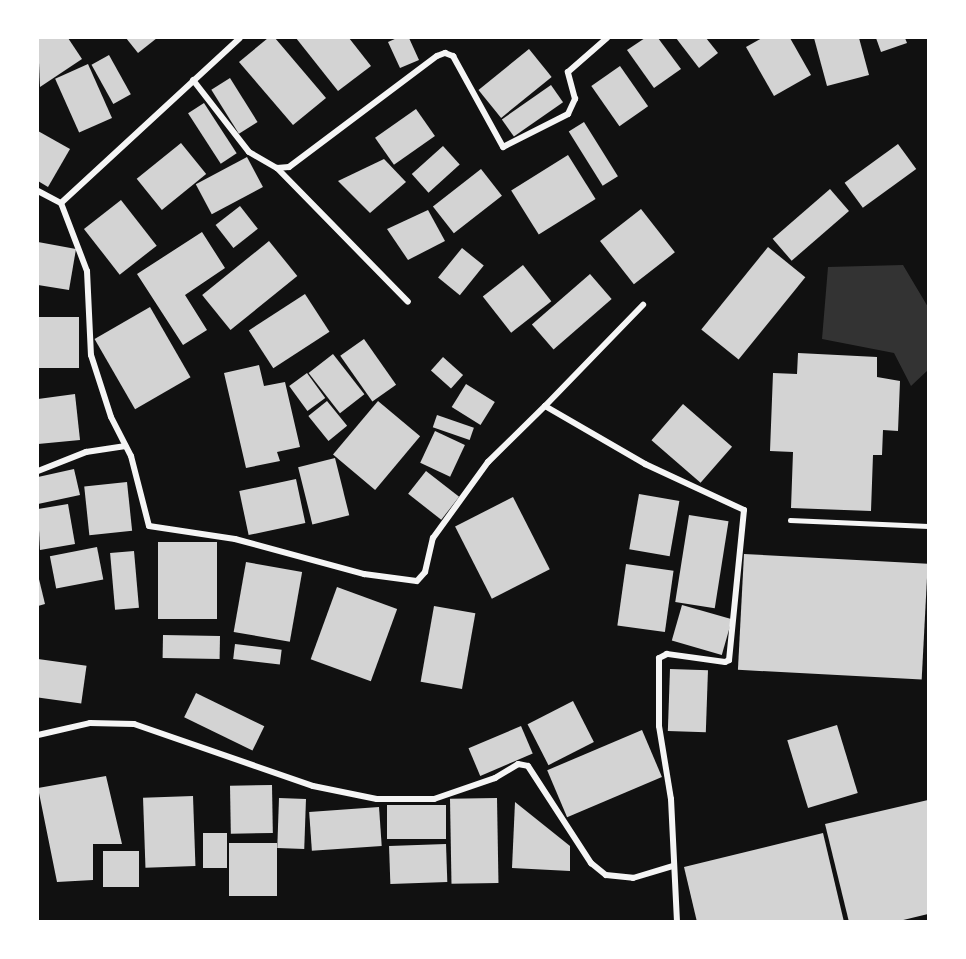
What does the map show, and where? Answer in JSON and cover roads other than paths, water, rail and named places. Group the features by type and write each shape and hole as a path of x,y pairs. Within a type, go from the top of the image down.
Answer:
{"street":[{"path":"61,202 240,38"},
{"path":"277,168 289,167 304,157 437,56 445,53 453,56 500,146 506,147 568,114 575,99 568,72 607,38"},
{"path":"193,80 249,152 277,168 408,302"},
{"path":"38,191 61,202 87,271 92,355 111,417 126,446 149,526 235,539 364,574 417,581 425,572 434,538 488,462 643,305"},
{"path":"545,406 645,464 739,506 746,515 728,662 667,654 658,658 659,726 671,799 677,921"},
{"path":"38,471 86,452 126,446"},
{"path":"38,735 90,723 134,724 313,786 377,799 434,799 495,778 518,764 528,766 591,863 606,875 633,878 673,866"}],"lane":[{"path":"790,520 928,526"}]}
